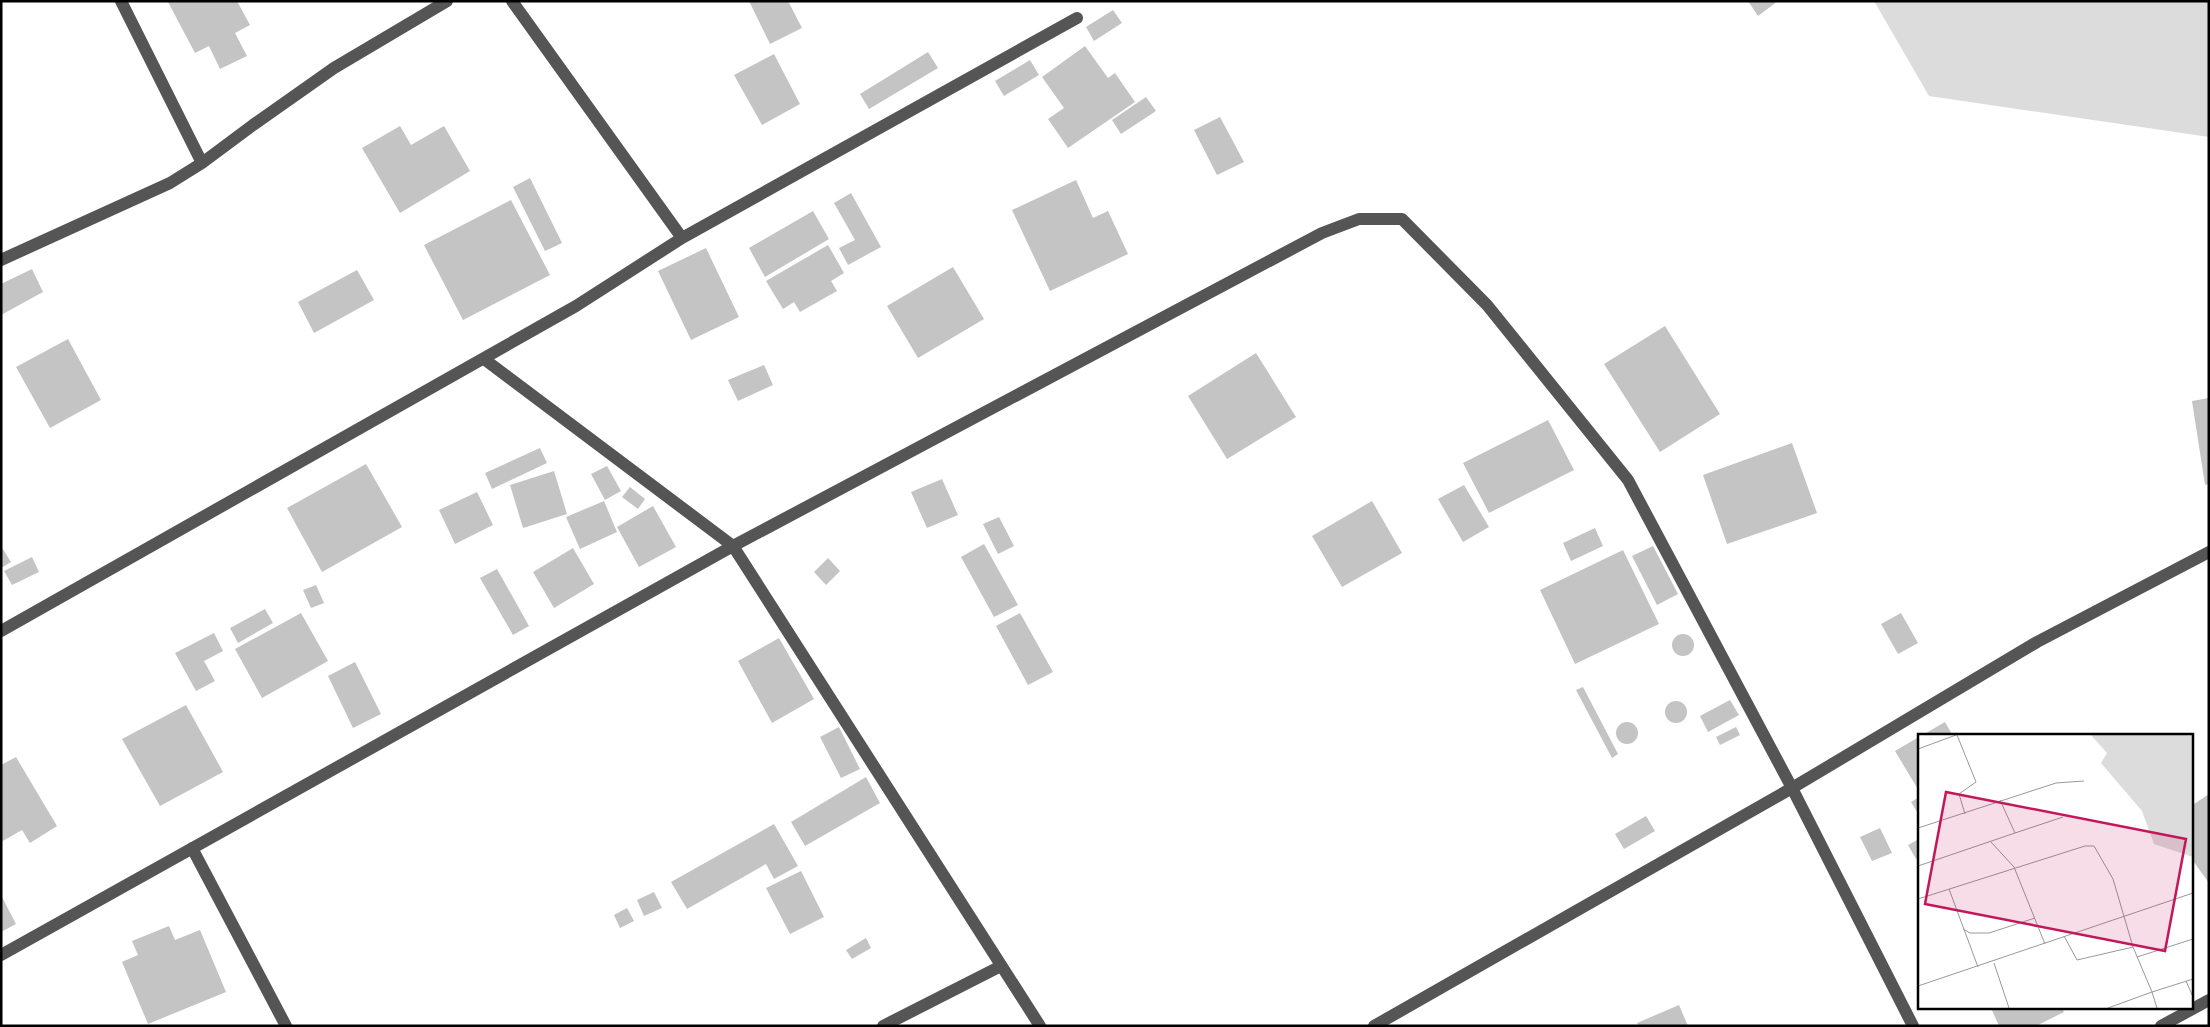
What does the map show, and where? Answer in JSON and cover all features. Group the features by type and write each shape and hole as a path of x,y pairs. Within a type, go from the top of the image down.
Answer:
{"street":[{"path":"121,1 202,163"},
{"path":"1,260 170,183 202,163 334,68 447,1"},
{"path":"512,1 682,238"},
{"path":"1,631 576,306 682,238 1077,18"},
{"path":"1,955 733,546 1322,233 1359,219 1402,219 1487,305 1628,480 1792,788 1913,1026"},
{"path":"484,359 733,546 1040,1026"},
{"path":"1374,1026 1792,788 2037,642 2209,552"},
{"path":"192,848 286,1026"},
{"path":"883,1026 1001,966"},
{"path":"2192,1009 2209,1000"},
{"path":"2161,1026 2191,1010"}],"shaded area":[{"path":"1874,1 2209,1 2209,137 1929,96"}],"building":[{"path":"237,1 250,25 235,33 247,56 220,69 209,46 195,53 168,2"},
{"path":"749,1 788,1 802,28 770,44"},
{"path":"1748,1 1778,1 1758,16"},
{"path":"1113,10 1122,23 1094,41 1086,27"},
{"path":"1085,46 1108,78 1115,73 1135,102 1068,148 1048,119 1064,108 1042,77"},
{"path":"928,52 938,68 869,109 860,94"},
{"path":"774,54 800,104 762,125 734,75"},
{"path":"1030,60 1039,75 1004,96 995,81"},
{"path":"1146,97 1156,111 1121,134 1112,120"},
{"path":"1220,117 1244,162 1217,175 1194,130"},
{"path":"400,126 411,145 444,126 470,171 400,213 362,148"},
{"path":"530,178 562,243 545,251 513,187"},
{"path":"1076,180 1093,218 1108,211 1128,254 1050,291 1012,210"},
{"path":"851,193 881,247 848,265 839,248 855,240 834,203"},
{"path":"511,200 550,275 463,320 424,245"},
{"path":"813,211 829,239 765,277 749,248"},
{"path":"828,245 844,273 831,281 837,291 800,312 794,302 783,309 766,281"},
{"path":"706,248 739,317 691,340 658,271"},
{"path":"953,267 984,319 918,358 887,306"},
{"path":"32,269 43,292 1,315 1,284"},
{"path":"357,270 374,300 314,333 298,302"},
{"path":"1665,326 1720,414 1660,452 1604,364"},
{"path":"68,339 101,400 50,428 16,367"},
{"path":"1256,353 1296,417 1227,459 1188,396"},
{"path":"764,365 773,385 738,401 728,380"},
{"path":"2209,398 2209,484 2205,485 2192,401"},
{"path":"1548,420 1574,470 1489,513 1463,463"},
{"path":"1792,443 1817,513 1727,544 1703,475"},
{"path":"540,448 547,463 492,489 485,473"},
{"path":"366,464 402,527 322,572 287,508"},
{"path":"607,466 621,491 605,500 591,474"},
{"path":"554,471 567,514 523,528 510,485"},
{"path":"942,479 958,515 927,528 911,492"},
{"path":"1464,485 1489,527 1463,542 1438,499"},
{"path":"630,487 645,499 638,509 622,497"},
{"path":"477,492 493,525 455,544 439,510"},
{"path":"604,501 617,532 580,549 566,517"},
{"path":"1372,501 1402,553 1342,587 1312,536"},
{"path":"653,506 676,547 639,567 617,527"},
{"path":"999,517 1014,546 998,554 983,524"},
{"path":"1595,528 1603,546 1571,561 1563,543"},
{"path":"984,544 1018,605 994,617 961,557"},
{"path":"1,546 11,562 1,568"},
{"path":"1653,546 1678,594 1657,605 1632,556"},
{"path":"573,548 594,584 554,608 533,572"},
{"path":"1623,550 1659,624 1575,664 1540,590"},
{"path":"32,557 39,572 12,585 4,571"},
{"path":"828,558 840,571 826,585 814,572"},
{"path":"497,569 529,626 513,635 480,578"},
{"path":"316,585 324,603 311,608 303,590"},
{"path":"265,609 273,623 238,643 230,628"},
{"path":"301,613 328,661 262,698 235,649"},
{"path":"1020,613 1053,672 1028,685 996,626"},
{"path":"1901,613 1918,643 1898,654 1881,624"},
{"path":"214,633 223,651 204,661 215,681 196,691 175,653"},
{"path":"1683,634 1691,637 1694,645 1691,653 1683,656 1675,653 1672,645 1675,637"},
{"path":"779,638 814,699 772,723 738,661"},
{"path":"355,662 381,714 353,728 328,676"},
{"path":"1583,687 1618,754 1612,758 1576,690"},
{"path":"1730,700 1739,715 1708,732 1700,716"},
{"path":"1676,701 1686,708 1687,712 1680,722 1676,723 1666,716 1665,712 1672,702"},
{"path":"186,705 223,772 160,806 122,739"},
{"path":"1627,722 1635,725 1638,733 1635,741 1627,744 1619,741 1616,733 1619,725"},
{"path":"1945,722 1952,734 1924,734"},
{"path":"839,727 860,769 841,778 820,737"},
{"path":"1736,727 1740,735 1720,745 1716,737"},
{"path":"1918,738 1918,789 1895,751"},
{"path":"16,757 57,826 30,843 22,830 1,842 1,765"},
{"path":"866,777 880,803 805,846 791,822"},
{"path":"2209,794 2209,883 2192,859 2192,805"},
{"path":"1918,798 1918,813 1911,802"},
{"path":"1646,816 1655,831 1624,849 1615,834"},
{"path":"774,824 798,866 774,879 766,864 687,909 671,882"},
{"path":"1880,828 1892,853 1872,861 1860,837"},
{"path":"1917,840 1918,858 1916,859 1908,845"},
{"path":"801,871 824,917 790,934 766,888"},
{"path":"654,892 662,908 644,916 637,900"},
{"path":"1,895 16,924 1,932"},
{"path":"627,908 634,921 620,928 614,915"},
{"path":"169,926 175,940 200,930 226,992 148,1024 122,962 138,955 132,941"},
{"path":"866,938 871,948 852,959 846,950"},
{"path":"1679,1005 1688,1026 1639,1026 1637,1023"},
{"path":"1992,1010 2063,1010 2064,1012 2036,1026 1999,1026"}]}
